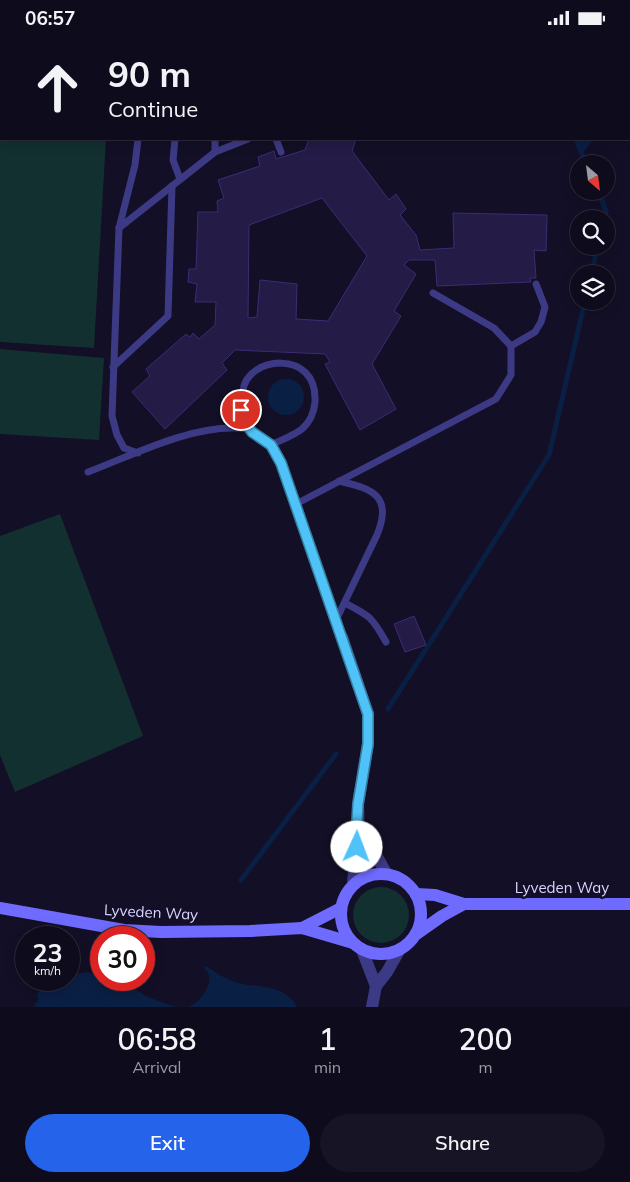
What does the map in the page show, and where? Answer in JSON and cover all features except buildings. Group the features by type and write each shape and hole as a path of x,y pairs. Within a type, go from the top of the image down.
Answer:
{"street":[{"path":"342,637 368,714 368,744 358,804 357,820 359,835 354,859 353,884"},
{"path":"359,835 375,853 386,873"},
{"path":"358,946 374,954 387,953 400,949 415,935 421,915 420,904 416,894 408,884 398,877 386,873 362,878 353,884 344,896 341,908 340,919 343,928 358,946 376,986"},
{"name":"Lyveden Way","path":"416,894 435,895 464,904 630,904"},
{"name":"Lyveden Way","path":"415,935 442,916 464,904"},
{"name":"Lyveden Way","path":"302,929 341,908"},
{"name":"Lyveden Way","path":"0,909 124,929 171,931 302,929 358,946"},
{"path":"372,1007 376,986 387,972 400,949"}],"lane":[{"path":"138,140 135,165 119,228 112,416 117,435 124,448 138,453"},
{"path":"175,140 173,160 180,179"},
{"path":"215,140 215,152"},
{"path":"119,228 215,152 245,140"},
{"path":"276,140 281,152"},
{"path":"113,367 168,315 172,186"},
{"path":"511,346 535,332 541,322 545,307 536,285"},
{"path":"296,504 496,399 511,375 511,346 494,328 434,293"},
{"path":"252,432 246,424 241,410 243,387 253,373 268,364 284,363 297,366 309,376 316,391 315,410 310,420 302,429 271,445"},
{"path":"88,472 195,432 223,428 246,429 252,432 271,445 281,463 342,637"},
{"path":"336,620 377,535 384,515 380,500 373,492 361,486 339,481"},
{"path":"345,603 367,614 375,621 386,642"}],"green space":[{"path":"0,140 106,140 94,348 0,342"},
{"path":"0,349 104,358 99,440 0,434"},
{"path":"60,514 143,736 15,792 0,755 0,536"},
{"path":"381,887 392,889 401,895 407,904 409,915 407,926 401,935 392,941 381,943 370,941 361,935 355,926 353,915 355,904 361,895 370,889"}],"water":[{"path":"576,140 593,140 582,154"},
{"path":"286,379 298,385 304,397 298,409 286,415 274,409 268,397 274,385"},
{"path":"206,966 229,980 271,988 286,994 297,1007 188,1007 200,999 206,990 209,975 204,968"},
{"path":"80,973 90,973 90,991 138,991 169,1005 180,1007 34,1007 38,1000 37,994 39,991 80,991"}],"waterway":[{"path":"576,140 582,155"},
{"path":"602,200 606,210"},
{"path":"593,265 596,255"},
{"path":"388,709 549,455 583,310"},
{"path":"241,880 336,754"}],"route":[{"path":"241,410 246,424 252,432 262,437 271,445 281,463 368,714 368,744 358,804 357,820 359,835 357,847"}]}
